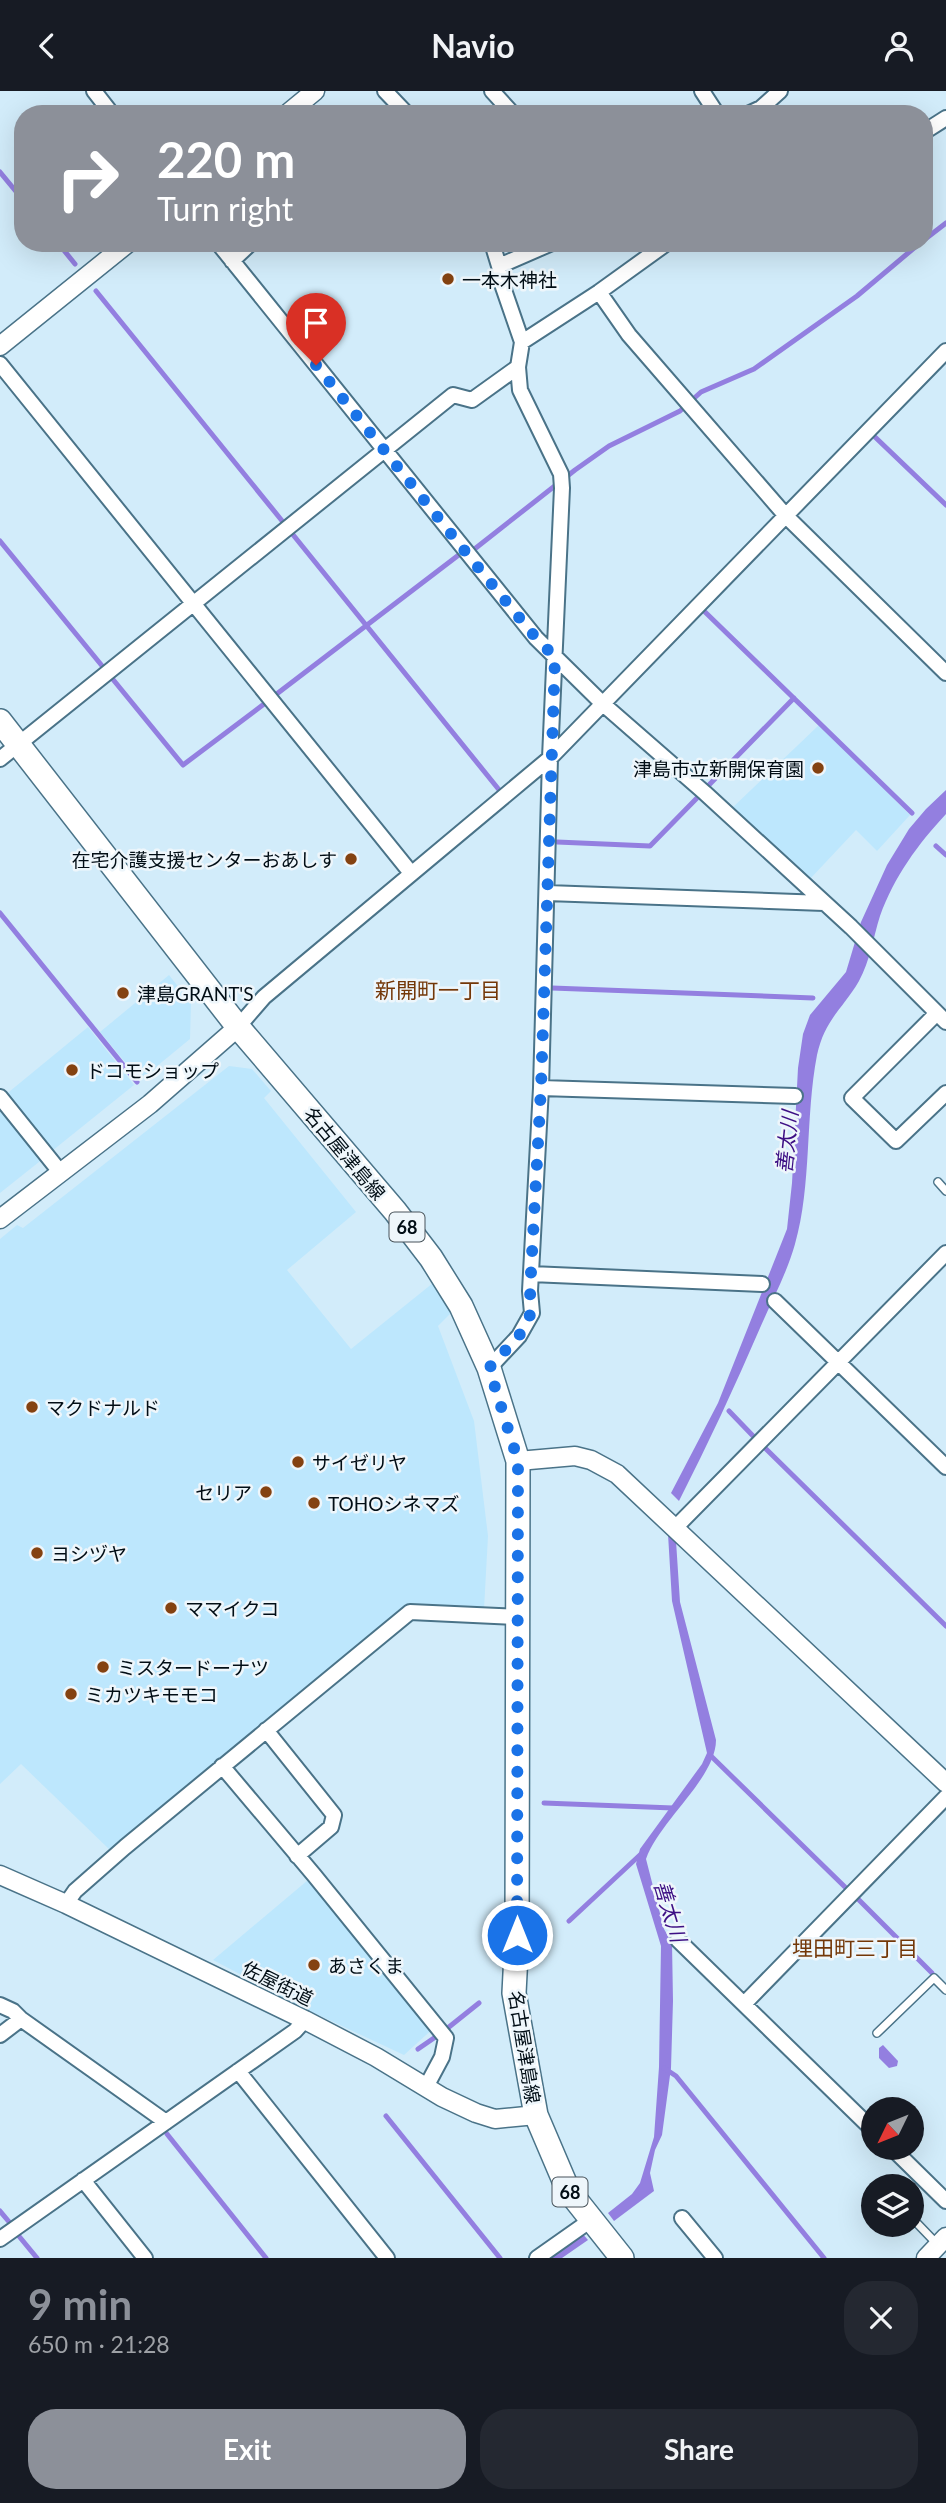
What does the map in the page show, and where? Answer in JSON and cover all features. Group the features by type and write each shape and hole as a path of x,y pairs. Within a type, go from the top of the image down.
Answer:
{"main road":[{"name":"名古屋津島線","path":"0,721 238,1027 395,1211 431,1258 461,1306 489,1368 518,1461 517,1935 514,1993 536,2115 568,2190 622,2258"}],"street":[{"path":"94,91 105,105"},
{"path":"298,105 315,91"},
{"path":"385,91 398,105"},
{"path":"492,91 505,105"},
{"path":"764,105 780,91"},
{"path":"0,346 117,252"},
{"path":"225,252 536,638 603,704 851,927 941,1017 852,1098 897,1141 946,1093"},
{"path":"232,261 242,252"},
{"path":"489,1368 519,1336 531,1313 562,481 520,390 518,367 522,342 503,287 495,252"},
{"path":"499,266 531,252"},
{"path":"522,342 600,292 655,252"},
{"path":"600,292 629,335 786,516 946,673"},
{"path":"0,1219 149,1104 238,1027 264,997 550,758 946,351"},
{"path":"0,364 411,873"},
{"path":"0,759 453,395 472,400 518,367"},
{"path":"547,893 824,903"},
{"path":"541,1088 795,1096"},
{"path":"0,1097 61,1173"},
{"path":"675,1528 946,1253"},
{"path":"531,1274 762,1284"},
{"path":"775,1301 946,1467"},
{"path":"518,1461 575,1457 591,1460 617,1474 946,1783"},
{"path":"66,1904 75,1891 222,1766 410,1612 518,1618"},
{"path":"265,1730 334,1815 331,1827 297,1856"},
{"path":"222,1766 446,2038 442,2057 426,2087"},
{"path":"744,2004 946,1797"},
{"name":"佐屋街道","path":"0,1875 66,1904 305,2020 476,2113 495,2119 536,2115"},
{"path":"678,1940 861,2118"},
{"path":"0,2005 13,2011 166,2122"},
{"path":"0,2035 21,2019"},
{"path":"0,2239 295,2031 305,2020"},
{"path":"238,2071 387,2258"},
{"path":"904,2160 946,2201"},
{"path":"83,2180 145,2258"},
{"path":"682,2218 715,2258"},
{"path":"537,2258 591,2220"}],"lane":[{"path":"938,1182 946,1191"},
{"path":"877,2033 934,1978 946,1990"},
{"path":"924,2232 937,2247"}],"shaded area":[{"name":"津島市立新開保育園","path":"819,725 910,815 877,851 856,830 809,880 730,810"},
{"path":"946,790 946,814 917,849 892,888 880,916 863,973 829,1023 820,1043 813,1079 804,1198 792,1255 731,1393 679,1501 671,1493 718,1403 787,1229 798,1068 803,1034 810,1015 846,972 861,922 887,865 909,829"},
{"path":"169,975 191,1003 190,1039 140,1080 100,1032"},
{"path":"88,1027 134,1085 52,1151 4,1096"},
{"path":"229,1066 252,1069 271,1091 264,1098 356,1212 287,1270 351,1349 433,1283 455,1309 438,1326 474,1421 488,1536 484,1609 413,1606 111,1851 21,1764 0,1784 0,1239 17,1225 23,1228"},
{"path":"0,1104 44,1158 0,1193"},
{"path":"668,1534 676,1541 680,1602 716,1740 714,1754 707,1769 663,1829 646,1859 664,1929 672,1943 671,2068 662,2135 655,2150 650,2173 654,2191 614,2221 608,2213 632,2194 640,2183 654,2137 659,2067 661,1946 636,1864 640,1849 702,1764 707,1753 672,1601"},
{"path":"314,1875 436,2026 404,2055 310,2011 213,1960"},
{"path":"883,2045 898,2061 897,2066 889,2068 879,2058 879,2048"},
{"path":"581,2232 588,2240 562,2258 545,2258"}],"waterway":[{"path":"0,172 14,189"},
{"path":"933,233 946,223"},
{"path":"65,252 75,264"},
{"path":"274,696 460,554 472,551 609,446 680,411 701,392 754,369 857,296 909,252"},
{"path":"96,291 283,522"},
{"path":"875,437 946,505"},
{"path":"290,531 500,791"},
{"path":"0,541 103,667"},
{"path":"704,611 912,813"},
{"path":"111,677 183,765 264,704"},
{"path":"706,788 794,698"},
{"path":"557,842 650,846 697,798"},
{"path":"936,846 946,855"},
{"path":"0,913 137,1082"},
{"path":"552,988 813,998"},
{"path":"729,1411 755,1438"},
{"path":"763,1446 946,1626"},
{"path":"712,1757 846,1888"},
{"path":"544,1803 673,1808"},
{"path":"569,1921 641,1854"},
{"path":"857,1898 932,1973"},
{"path":"449,2027 479,2003"},
{"path":"418,2049 434,2038"},
{"path":"664,2068 676,2076 824,2258"},
{"path":"386,2116 500,2258"},
{"path":"167,2134 266,2258"},
{"path":"0,2211 10,2223"},
{"path":"18,2235 37,2258"}],"place":[{"name":"一本木神社","path":"448,279"},
{"name":"津島市立新開保育園","path":"818,768"},
{"name":"在宅介護支援センターおあしす","path":"351,859"},
{"name":"津島GRANT'S","path":"123,993"},
{"name":"ドコモショップ","path":"72,1070"},
{"name":"マクドナルド","path":"32,1407"},
{"name":"サイゼリヤ","path":"298,1462"},
{"name":"セリア","path":"266,1492"},
{"name":"TOHOシネマズ","path":"314,1503"},
{"name":"ヨシヅヤ","path":"37,1553"},
{"name":"ママイクコ","path":"171,1608"},
{"name":"ミスタードーナツ","path":"103,1667"},
{"name":"ミカツキモモコ","path":"71,1694"},
{"name":"あさくま","path":"314,1965"}],"district":[{"name":"新開町一丁目","path":"438,989"},
{"name":"埋田町三丁目","path":"855,1947"}],"route":[{"path":"316,365 472,560 555,657 531,1313 519,1336 489,1368 518,1461 517,1935"}],"water label":[{"name":"善太川","path":"786,1142"},
{"name":"善太川","path":"671,1911"}]}
